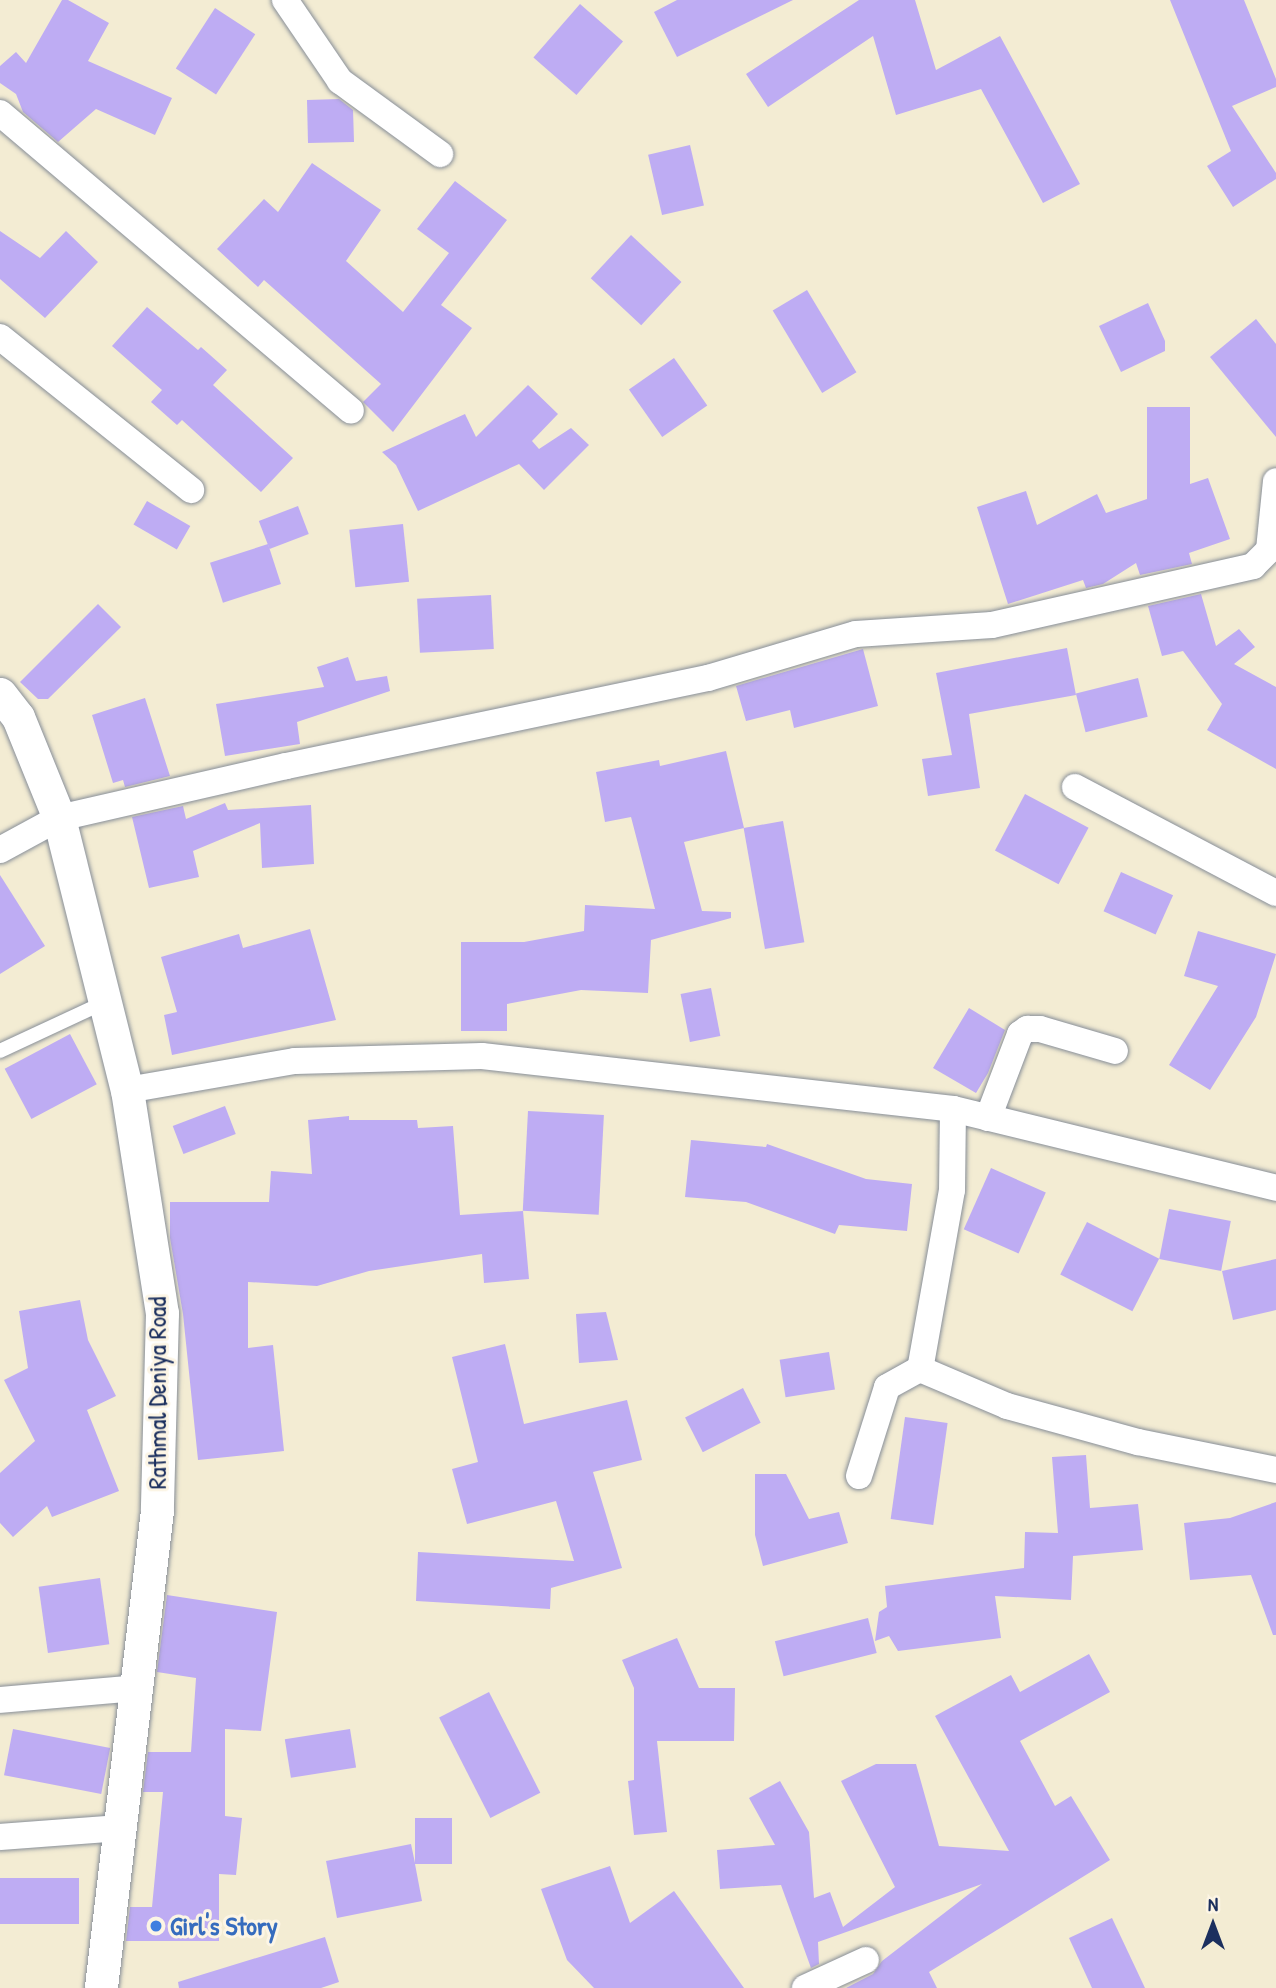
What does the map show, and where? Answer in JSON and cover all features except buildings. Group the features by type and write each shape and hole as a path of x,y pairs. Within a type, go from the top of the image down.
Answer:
{"street":[{"path":"285,0 340,81 440,154"},
{"path":"0,113 351,411"},
{"path":"0,337 191,490"},
{"path":"0,850 59,818 300,763 708,678 856,634 992,625 1253,566 1269,550 1276,481"},
{"name":"Rathmal Deniya Road","path":"0,694 18,717 59,818 127,1090 162,1313 157,1510 101,1988"},
{"path":"1075,786 1276,893"},
{"path":"988,1118 1020,1034 1027,1030 1040,1030 1115,1051"},
{"path":"127,1090 295,1061 482,1056 953,1109 1276,1188"},
{"path":"920,1369 952,1190 953,1109"},
{"path":"920,1369 1007,1406 1138,1442 1276,1470"},
{"path":"859,1475 887,1387 920,1369"},
{"path":"0,1700 137,1688"},
{"path":"0,1837 121,1828"},
{"path":"805,1988 866,1960"}],"lane":[{"path":"0,1051 105,1002"}],"place":[{"name":"Girl's Story","path":"156,1926"}]}
